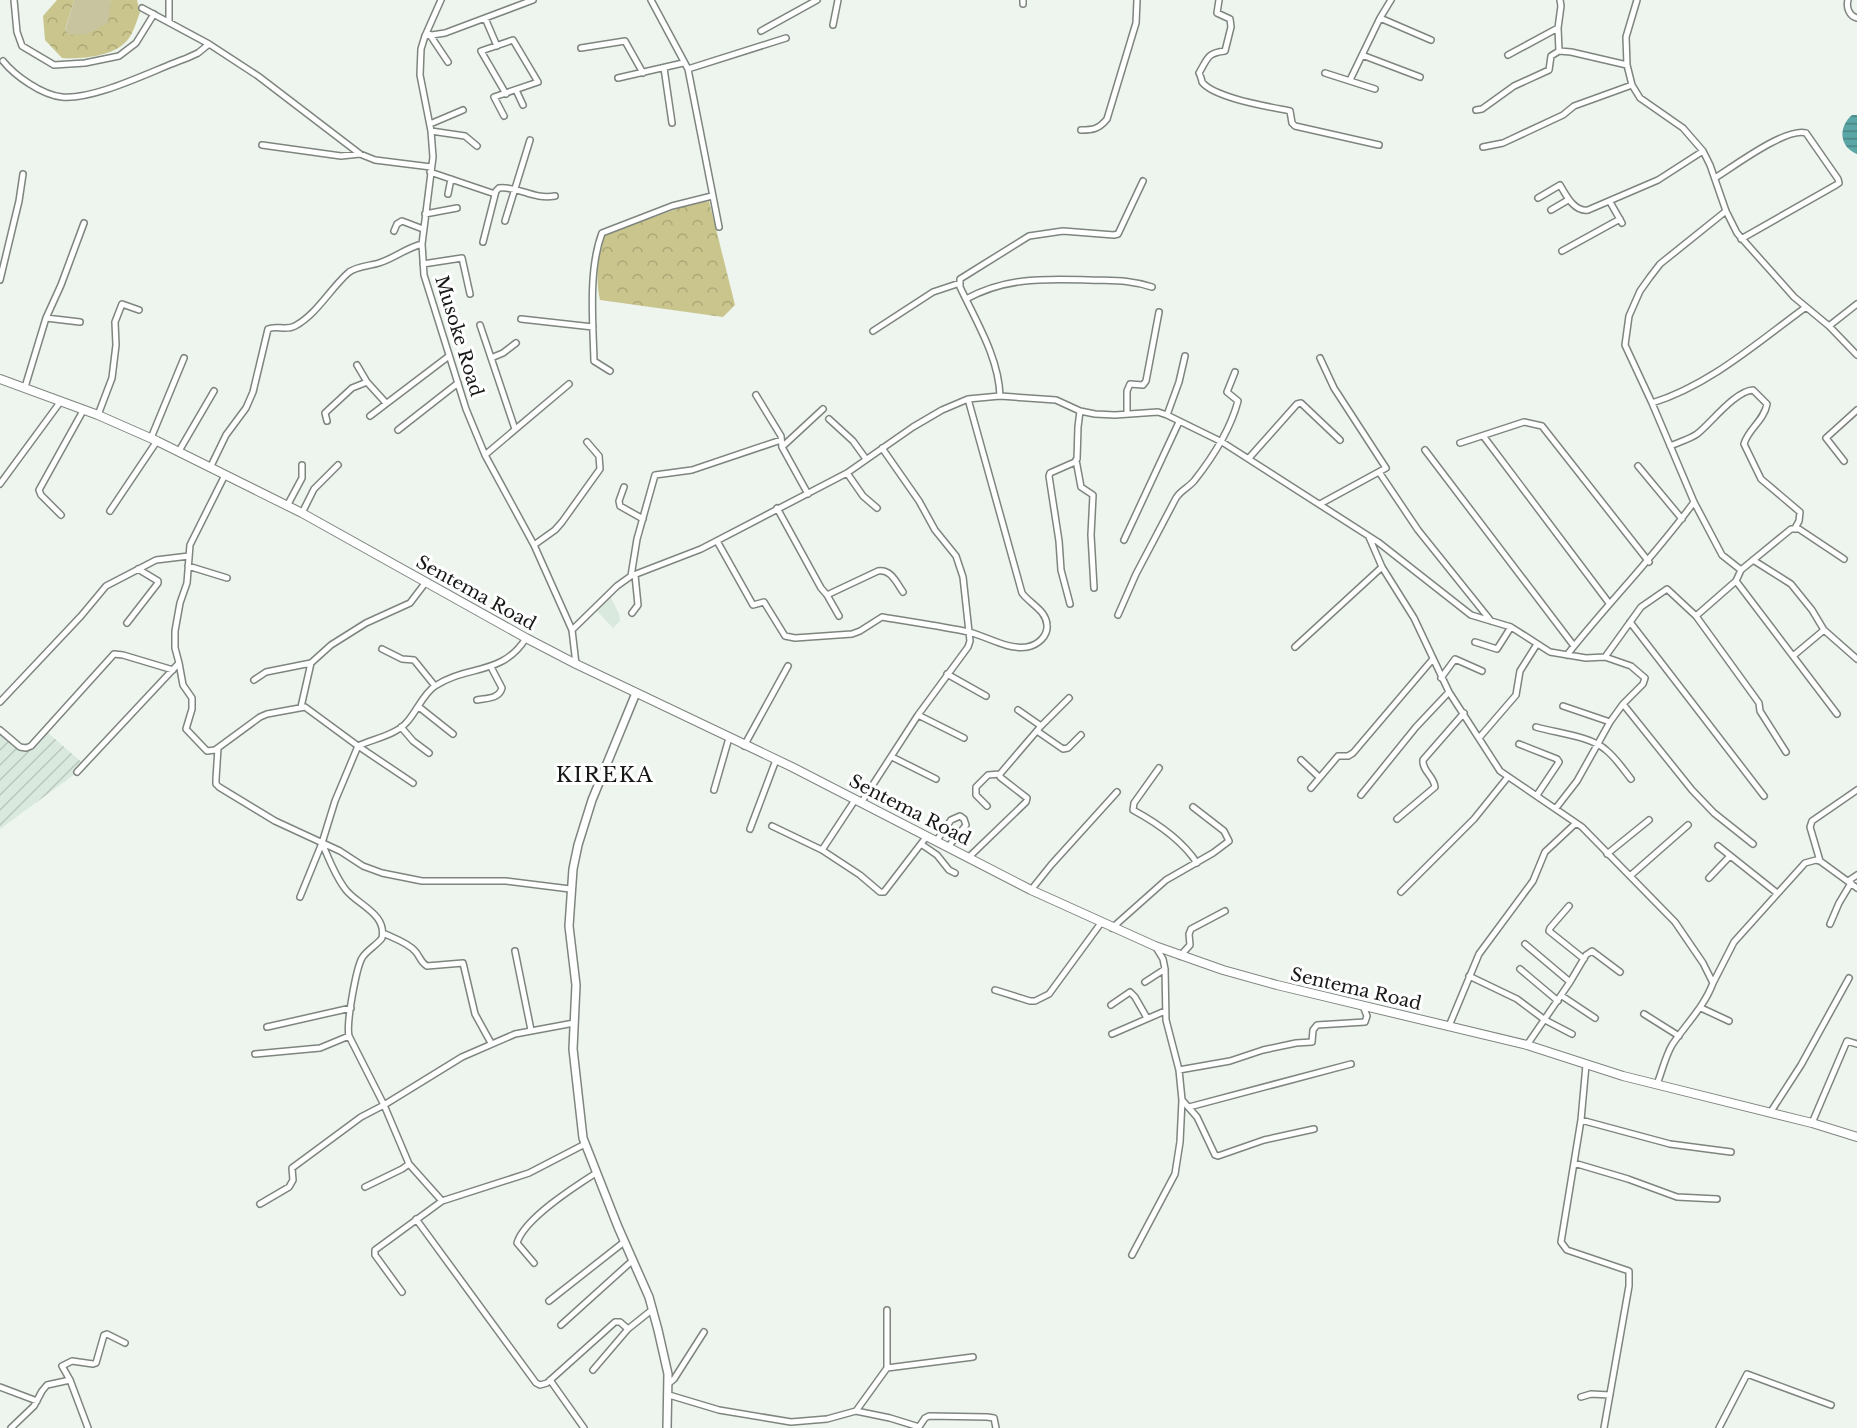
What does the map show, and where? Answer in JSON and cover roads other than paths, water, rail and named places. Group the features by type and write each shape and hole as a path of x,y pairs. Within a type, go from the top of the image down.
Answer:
{"main road":[{"name":"Sentema Road","path":"0,379 98,414 154,439 302,513 576,664 776,760 1032,890 1155,946 1180,956 1277,985 1527,1045 1586,1065 1855,1136"}],"street":[{"path":"14,0 17,32 22,46 54,65 85,63 120,56 136,43 154,14"},
{"path":"169,0 169,22"},
{"name":"Musoke Road","path":"441,0 421,49 420,75 430,124 433,157 423,229 424,275 458,383 485,455 534,545 572,630 576,664"},
{"path":"448,62 428,36 445,33 533,0"},
{"path":"651,0 688,69 719,227"},
{"path":"762,31 817,0"},
{"path":"833,25 838,0"},
{"path":"1081,130 1101,127 1107,119 1136,23 1137,0"},
{"path":"1219,0 1217,12 1230,19 1231,27 1225,51 1216,51 1209,55 1199,73 1202,82 1221,94 1290,111 1292,123 1295,126 1379,145"},
{"path":"1350,80 1380,18 1392,0"},
{"path":"1559,51 1560,0"},
{"path":"1637,0 1626,37 1627,65 1632,85 1641,98 1683,128 1703,151 1726,211 1741,239 1794,297 1829,326 1857,355"},
{"path":"1848,0 1847,8 1854,18 1857,18"},
{"path":"142,8 209,44 258,76 360,154 375,160 431,169 451,179 495,194"},
{"path":"486,18 496,46"},
{"path":"1380,18 1431,40"},
{"path":"1508,55 1558,28"},
{"path":"688,69 786,38"},
{"path":"504,116 494,97 506,94 538,82 513,40 481,51 506,94"},
{"path":"581,48 625,41 643,73"},
{"path":"3,61 20,78 45,91 56,96 75,97 106,89 187,58 209,44"},
{"path":"1476,110 1514,86 1549,70 1551,56 1559,51 1627,65"},
{"path":"1362,54 1420,77"},
{"path":"618,78 683,63"},
{"path":"664,68 672,123"},
{"path":"1325,74 1375,89"},
{"path":"1483,147 1503,143 1563,115 1574,106 1632,85"},
{"path":"516,90 523,105"},
{"path":"430,124 463,110"},
{"path":"431,131 465,136 477,146"},
{"path":"1715,178 1782,137 1798,131 1806,133 1838,179 1839,183 1836,185 1741,239"},
{"path":"505,221 530,140"},
{"path":"262,145 341,156 360,154"},
{"path":"1538,198 1560,185 1568,200 1582,211 1610,202 1658,180 1703,151"},
{"path":"0,280 19,201 23,174"},
{"path":"448,194 451,179"},
{"path":"1000,396 1000,380 996,366 966,299 960,283 962,278 1029,236 1063,231 1114,236 1118,234 1143,181"},
{"path":"483,242 495,194 501,187 538,197 555,196"},
{"path":"610,370 594,361 594,274 602,233 672,206 712,196"},
{"path":"1551,210 1568,200"},
{"path":"1562,251 1621,221 1610,202"},
{"path":"425,214 457,207"},
{"path":"1726,211 1660,264 1640,291 1629,316 1625,345 1694,502 1722,555 1741,570"},
{"path":"394,231 397,224 402,221 423,229"},
{"path":"25,387 46,318 84,223"},
{"path":"210,468 226,435 246,408 253,392 268,329 297,325 351,271 394,258 406,249 422,244"},
{"path":"423,264 462,258 470,294"},
{"path":"966,299 986,288 1002,284 1047,280 1108,279 1133,281 1152,287"},
{"path":"873,331 933,292 960,283"},
{"path":"98,414 112,378 116,345 115,322 122,304 139,309"},
{"path":"1829,326 1857,304"},
{"path":"1652,403 1677,396 1687,390 1736,359 1806,307"},
{"path":"1127,413 1127,391 1130,384 1143,385 1146,381 1153,334 1159,312"},
{"path":"46,318 80,322"},
{"path":"521,319 593,327"},
{"path":"480,324 515,429"},
{"path":"491,358 503,353 516,343"},
{"path":"370,416 449,356"},
{"path":"1167,415 1179,382 1185,356"},
{"path":"110,511 154,439 184,358"},
{"path":"1320,358 1334,388 1386,468 1320,504"},
{"path":"357,365 367,382 386,402"},
{"path":"1118,615 1136,574 1180,491 1190,485 1222,442 1238,401 1227,392 1235,372"},
{"path":"327,421 325,413 352,388 367,382"},
{"path":"398,430 458,383"},
{"path":"485,455 569,384"},
{"path":"1670,446 1695,435 1740,396 1753,390 1767,404 1766,411 1746,437 1744,444 1761,479 1800,512 1795,528 1741,570 1736,581 1696,616"},
{"path":"179,452 214,391"},
{"path":"756,395 808,494"},
{"path":"572,630 617,586 633,576 682,558 808,494 847,473 942,410 968,399 1000,396 1056,400 1080,411 1104,415 1158,412 1222,442 1320,504 1369,536 1471,615 1511,627 1550,652 1586,658 1605,657 1631,666 1645,678 1643,684 1623,704 1610,722 1577,781 1556,808"},
{"path":"717,541 753,605 764,602 785,636 795,638 852,634 860,632 882,617 970,633 1009,646 1023,648 1036,644 1046,635 1048,627 1041,611 1022,593 968,399"},
{"path":"0,484 61,401"},
{"path":"1249,458 1297,404 1301,403 1341,440"},
{"path":"61,514 40,495 39,490 84,409"},
{"path":"632,614 638,605 633,576 635,549 655,475 692,470 782,444 823,409"},
{"path":"1844,461 1826,438 1857,410"},
{"path":"1080,411 1076,460 1081,487 1093,495 1091,534 1094,588"},
{"path":"829,419 853,441 866,459"},
{"path":"1124,540 1179,422"},
{"path":"1460,443 1524,422 1542,426 1648,562"},
{"path":"1484,437 1609,603"},
{"path":"534,545 562,522 600,469 599,456 587,441"},
{"path":"822,850 892,757 918,715 968,647 970,633 963,577 956,556 935,530 919,501 882,448"},
{"path":"1425,450 1575,646"},
{"path":"1070,604 1061,570 1049,476 1050,473 1076,460"},
{"path":"287,506 302,478 303,465"},
{"path":"302,513 314,489 338,465"},
{"path":"1638,466 1682,519"},
{"path":"1379,472 1418,530 1491,621"},
{"path":"847,473 863,496 877,508"},
{"path":"225,476 190,545 187,583 174,631 175,648 183,685 192,698 193,704 186,729 207,751 212,751 260,717 301,706 308,708 358,746 413,783"},
{"path":"624,487 619,501 620,506 643,519"},
{"path":"1567,656 1609,603 1648,562 1694,502"},
{"path":"777,508 839,616"},
{"path":"1795,528 1844,559"},
{"path":"1369,536 1382,567 1404,599 1441,678 1500,771 1507,778 1537,795 1576,823 1630,876 1675,922 1703,963 1713,983"},
{"path":"0,702 106,586 160,558 189,556"},
{"path":"1753,560 1791,584 1812,610 1824,630 1857,659"},
{"path":"188,566 227,578"},
{"path":"1295,647 1382,567"},
{"path":"127,623 159,583 138,569"},
{"path":"827,595 884,570 889,572 903,592"},
{"path":"1736,581 1837,714"},
{"path":"254,680 272,670 311,663 331,645 366,623 410,603 426,582"},
{"path":"1605,657 1641,607 1667,589 1696,616 1759,703 1760,711 1786,752"},
{"path":"1630,622 1764,796"},
{"path":"1475,642 1497,649 1511,627"},
{"path":"1792,656 1824,630"},
{"path":"300,897 322,843 334,801 358,746 401,727 435,686 456,676 491,667 520,649 526,638"},
{"path":"1479,738 1516,695 1520,671 1537,644"},
{"path":"382,649 402,659 414,660 435,686"},
{"path":"0,730 20,747 31,746 114,654 173,670"},
{"path":"1441,678 1455,659 1482,670"},
{"path":"1311,788 1338,756 1348,756 1353,753 1432,660"},
{"path":"77,772 179,663"},
{"path":"301,706 311,663"},
{"path":"744,746 788,666"},
{"path":"477,700 498,696 501,693 502,688 491,667"},
{"path":"947,674 986,696"},
{"path":"1361,795 1416,727 1449,692"},
{"path":"636,693 584,824 570,889 570,940 576,985 574,1066 581,1132 653,1309 665,1359 669,1395 668,1428"},
{"path":"987,806 976,795 976,787 988,775 1000,774 1039,728 1069,698"},
{"path":"1623,704 1706,805 1753,844"},
{"path":"1563,706 1610,722"},
{"path":"418,707 453,734"},
{"path":"1018,710 1063,749 1068,748 1081,735"},
{"path":"1397,819 1435,787 1423,766 1423,760 1464,713"},
{"path":"918,715 964,738"},
{"path":"401,727 413,741 429,753"},
{"path":"1536,727 1583,737 1596,744 1606,750 1631,779"},
{"path":"714,790 729,738"},
{"path":"1519,744 1557,759 1559,762 1537,795"},
{"path":"218,748 216,784 219,787 275,821 340,851 374,871 422,881 506,881 570,889"},
{"path":"892,757 936,779"},
{"path":"750,830 776,760"},
{"path":"1301,760 1319,777"},
{"path":"1159,768 1134,803 1133,810 1154,822 1191,853 1197,863"},
{"path":"969,857 1026,802 1027,798 1023,793 1000,777 1000,774"},
{"path":"1401,892 1474,819 1507,778"},
{"path":"1820,861 1811,834 1812,821 1857,790"},
{"path":"1032,890 1118,792"},
{"path":"1112,928 1167,880 1229,841 1224,831 1193,807"},
{"path":"937,840 951,820 960,816 966,825 948,847"},
{"path":"1607,854 1649,820"},
{"path":"1449,1026 1479,954 1533,881 1545,852 1576,823"},
{"path":"1630,876 1688,825"},
{"path":"772,826 822,850 860,875 880,892 884,892 927,836"},
{"path":"322,843 345,889 376,916 383,928 379,943 362,959 348,1024 349,1036 384,1105 409,1164 442,1201"},
{"path":"921,844 937,855 947,868 955,873"},
{"path":"1718,846 1777,893"},
{"path":"1709,878 1730,856"},
{"path":"1657,1084 1670,1049 1701,1008 1734,942 1805,863 1820,861 1857,888"},
{"path":"1830,924 1850,882 1857,875"},
{"path":"1569,906 1549,932 1584,959"},
{"path":"1180,956 1190,945 1188,934 1191,929 1225,911"},
{"path":"995,990 1030,1001 1049,994 1101,923"},
{"path":"383,933 411,948 424,965 463,963 476,1014 491,1043"},
{"path":"1525,944 1570,982"},
{"path":"1132,1255 1175,1174 1180,1142 1182,1100 1179,1070 1165,1011 1165,969 1163,959 1155,946"},
{"path":"515,951 531,1030"},
{"path":"1527,1045 1562,996 1589,952 1594,952 1620,972"},
{"path":"1145,982 1165,969"},
{"path":"1520,969 1558,1001"},
{"path":"1469,976 1517,999 1545,1020 1572,1034"},
{"path":"1770,1113 1801,1065 1849,978"},
{"path":"1111,1005 1130,992 1147,1018"},
{"path":"1562,996 1595,1018"},
{"path":"1179,1070 1230,1061 1263,1050 1296,1043 1311,1043 1313,1030 1317,1025 1365,1022 1363,1006"},
{"path":"267,1027 351,1008"},
{"path":"1701,1008 1729,1021"},
{"path":"1112,1034 1165,1011"},
{"path":"1644,1014 1679,1036"},
{"path":"260,1204 289,1187 293,1180 292,1168 361,1117 462,1057 491,1043 531,1030 574,1023"},
{"path":"255,1054 320,1048 349,1036"},
{"path":"1812,1123 1846,1041 1857,1044"},
{"path":"1190,1107 1351,1064"},
{"path":"1586,1065 1581,1120 1561,1242 1567,1250 1626,1269 1631,1277 1604,1428"},
{"path":"1182,1100 1190,1107 1215,1155 1218,1156 1264,1140 1314,1129"},
{"path":"1581,1120 1670,1144 1731,1152"},
{"path":"1855,1136 1857,1143"},
{"path":"402,1292 374,1253 375,1250 442,1201 529,1173 585,1144"},
{"path":"1574,1163 1677,1197 1717,1199"},
{"path":"365,1187 409,1164"},
{"path":"534,1263 517,1244 519,1238 537,1217 566,1192 596,1173"},
{"path":"416,1219 536,1383 543,1385 550,1380 615,1322 620,1322 628,1329"},
{"path":"549,1301 624,1242"},
{"path":"561,1325 633,1260"},
{"path":"593,1370 628,1329 653,1309"},
{"path":"856,1411 887,1368 887,1310"},
{"path":"668,1384 674,1379 704,1332"},
{"path":"88,1428 70,1380 62,1366 72,1361 93,1365 96,1363 104,1335 110,1334 125,1343"},
{"path":"887,1368 973,1357"},
{"path":"1719,1428 1747,1374 1831,1405"},
{"path":"11,1428 30,1410 47,1385 70,1380"},
{"path":"550,1380 584,1428"},
{"path":"0,1387 37,1401"},
{"path":"1581,1397 1592,1394 1610,1395"},
{"path":"669,1395 719,1410 791,1422 827,1419 856,1411 918,1427 925,1418 932,1416 990,1417 995,1420 996,1428"}],"water":[{"path":"1852,115 1857,115 1857,154 1847,147 1842,136 1844,125"}],"district":[{"name":"KIREKA","path":"605,775"}]}
